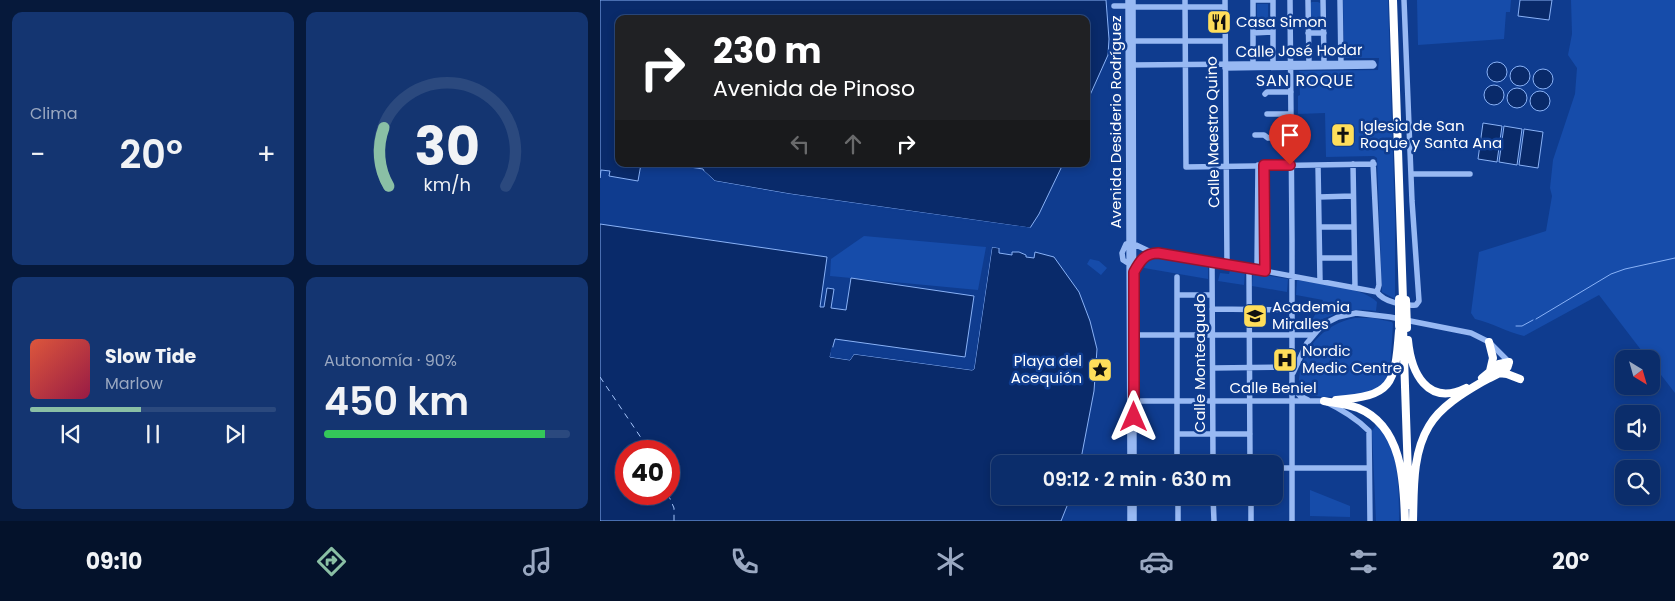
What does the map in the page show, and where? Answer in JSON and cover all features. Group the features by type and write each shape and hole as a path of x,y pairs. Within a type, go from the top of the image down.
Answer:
{"highway":[{"path":"1393,0 1403,300"},
{"path":"1400,226 1402,236 1407,521"},
{"path":"1403,327 1414,371 1420,381 1431,389 1444,393 1456,392 1476,382 1502,363 1509,362"},
{"path":"1324,401 1365,397 1375,394 1385,386 1394,371 1403,327"},
{"path":"1489,342 1493,358 1490,372"},
{"path":"1413,521 1417,458 1421,441 1429,426 1435,417 1450,403 1506,368 1509,362"},
{"path":"1498,373 1508,374 1520,379"},
{"path":"1324,401 1350,406 1366,412 1387,431 1398,453 1407,521"}],"street":[{"name":"Avenida Desiderio Rodríguez","path":"1130,242 1130,4 1133,0"},
{"path":"1185,0 1186,166 1372,162"},
{"name":"Calle Maestro Quino","path":"1225,0 1227,264"},
{"path":"1253,64 1253,0 1272,0 1273,64"},
{"path":"1290,0 1292,521"},
{"path":"1308,0 1308,64"},
{"path":"1323,0 1324,64"},
{"path":"1340,0 1341,65"},
{"path":"1130,242 1153,253 1212,261 1355,287 1377,292 1381,297 1408,305 1414,305 1419,301 1404,0"},
{"name":"Avenida Desiderio Rodríguez","path":"1130,4 1133,41 1130,242"},
{"path":"1114,6 1130,4 1225,7"},
{"path":"1253,33 1273,32"},
{"path":"1308,34 1324,33"},
{"path":"1133,41 1225,41"},
{"name":"Calle José Hodar","path":"1225,66 1253,64 1341,65"},
{"name":"Calle José Hodar","path":"1133,65 1341,65"},
{"path":"1266,94 1267,92 1291,92"},
{"path":"1267,114 1291,114"},
{"path":"1254,136 1264,135 1268,138 1291,137"},
{"path":"1372,162 1379,285 1377,292"},
{"path":"1226,164 1261,165 1291,163 1318,165 1372,162"},
{"path":"1353,164 1355,287"},
{"path":"1257,269 1261,165"},
{"path":"1261,165 1265,271"},
{"path":"1318,165 1320,281"},
{"path":"1412,174 1470,174"},
{"path":"1319,197 1354,196"},
{"path":"1319,227 1354,227"},
{"path":"1130,242 1135,265 1130,455"},
{"path":"1130,242 1122,253 1122,258 1135,265"},
{"path":"1134,455 1132,401 1135,265 1142,253 1140,248"},
{"path":"1135,265 1153,253"},
{"path":"1320,258 1354,258"},
{"name":"Calle Monteagudo","path":"1212,261 1213,455"},
{"path":"1249,268 1250,455"},
{"path":"1177,277 1177,455"},
{"path":"1177,295 1212,295"},
{"path":"1212,309 1292,310"},
{"path":"1292,375 1313,335 1332,320 1356,313 1390,317 1476,335 1489,342 1509,362"},
{"path":"1134,335 1313,335"},
{"path":"1292,387 1300,357"},
{"path":"1213,368 1292,367"},
{"path":"1292,387 1300,396 1309,401"},
{"name":"Calle Beniel","path":"1132,401 1324,401 1352,415 1369,431 1370,521"},
{"path":"1177,434 1250,434"},
{"path":"1283,468 1370,468"},
{"path":"1130,505 1130,521"},
{"path":"1134,505 1134,521"},
{"path":"1178,505 1178,521"},
{"path":"1214,505 1214,521"},
{"path":"1251,505 1251,521"}],"shaded area":[{"path":"600,0 1106,0 1109,39 1108,55 1090,95 1090,15 615,15 615,167 640,167 638,181 609,176 610,171 601,170 600,178"},
{"path":"1343,0 1388,0 1395,218 1395,299 1382,292 1377,158 1374,156 1326,157 1325,113 1298,114 1298,96 1300,95 1299,71 1378,70 1379,58 1344,58"},
{"path":"1417,0 1511,0 1510,12 1506,12 1504,39 1418,45"},
{"path":"1520,0 1552,0 1549,20 1518,16"},
{"path":"1571,0 1675,0 1675,393 1660,374 1660,350 1641,350 1599,295 1524,336 1475,319 1471,313 1479,252 1546,231 1552,196 1550,188 1553,160 1575,94 1577,68 1568,55 1572,34"},
{"path":"1310,3 1320,3 1321,28 1319,30 1310,29"},
{"path":"1257,4 1268,4 1268,29 1257,29"},
{"path":"1497,62 1504,65 1507,72 1504,79 1497,82 1490,79 1487,72 1490,65"},
{"path":"1520,66 1527,69 1530,76 1527,83 1520,86 1513,83 1510,76 1513,69"},
{"path":"1543,69 1550,72 1553,79 1550,86 1543,89 1536,86 1533,79 1536,72"},
{"path":"1494,85 1501,88 1504,95 1501,102 1494,105 1487,102 1484,95 1487,88"},
{"path":"1517,88 1524,91 1527,98 1524,105 1517,108 1510,105 1507,98 1510,91"},
{"path":"1540,91 1547,94 1550,101 1547,108 1540,111 1533,108 1530,101 1533,94"},
{"path":"1483,123 1502,126 1497,162 1478,159"},
{"path":"1504,126 1522,129 1517,165 1499,162"},
{"path":"1524,129 1543,132 1538,168 1519,165"},
{"path":"690,167 1062,167 1039,214 1030,228 790,194 715,181 703,169"},
{"path":"600,224 827,257 820,307 824,307 827,288 834,289 831,308 846,310 851,278 974,296 965,357 835,339 830,357 850,360 854,354 972,370 974,369 992,247 999,248 999,253 1012,255 1012,252 1019,252 1026,255 1026,257 1034,258 1035,252 1054,257 1079,292 1090,321 1097,349 1094,391 1082,455 991,455 991,505 1067,505 1061,521 600,521"},
{"path":"864,236 986,247 978,290 830,276 831,259"},
{"path":"1155,256 1208,265 1208,279 1144,268 1147,259"},
{"path":"1090,259 1099,261 1107,268 1101,275 1087,264"},
{"path":"1230,270 1245,272 1244,285 1218,281 1220,273 1229,274"},
{"path":"1253,273 1288,279 1287,292 1252,286"},
{"path":"1297,280 1340,287 1362,293 1377,302 1376,311 1345,311 1311,322 1323,300 1296,295"},
{"path":"1355,318 1373,318 1392,322 1393,324 1390,371 1384,383 1373,391 1353,396 1322,397 1305,394 1299,389 1299,376 1307,353 1322,334 1343,321"},
{"path":"1376,425 1384,432 1390,442 1394,455 1398,484 1399,521 1376,521 1372,431"},
{"path":"1310,490 1350,506 1350,517 1310,516"}],"pier":[{"path":"696,170 704,171 715,181 790,194 1033,228 1030,230 1020,229 789,196 715,183 701,171"},
{"path":"991,245 1000,245 999,248 992,247 974,369 854,354 850,360 830,357 831,348 833,347 833,355 848,358 853,352 971,368 989,247"}],"waterway":[{"path":"1536,319 1611,274 1675,258"},
{"path":"1516,326 1522,326 1533,320"}],"ferry route":[{"path":"600,377 643,440"},
{"path":"673,505 674,521"}],"place":[{"name":"Casa Simon","path":"1219,22"},
{"name":"Iglesia de San Roque y Santa Ana","path":"1343,135"},
{"name":"Academia Miralles","path":"1255,316"},
{"name":"Nordic Medic Centre","path":"1285,360"},
{"name":"Playa del Acequión","path":"1100,370"}],"district":[{"name":"SAN ROQUE","path":"1305,80"}],"route":[{"path":"1134,417 1134,272 1139,262 1146,256 1158,253 1265,271 1264,165 1290,165"}]}
